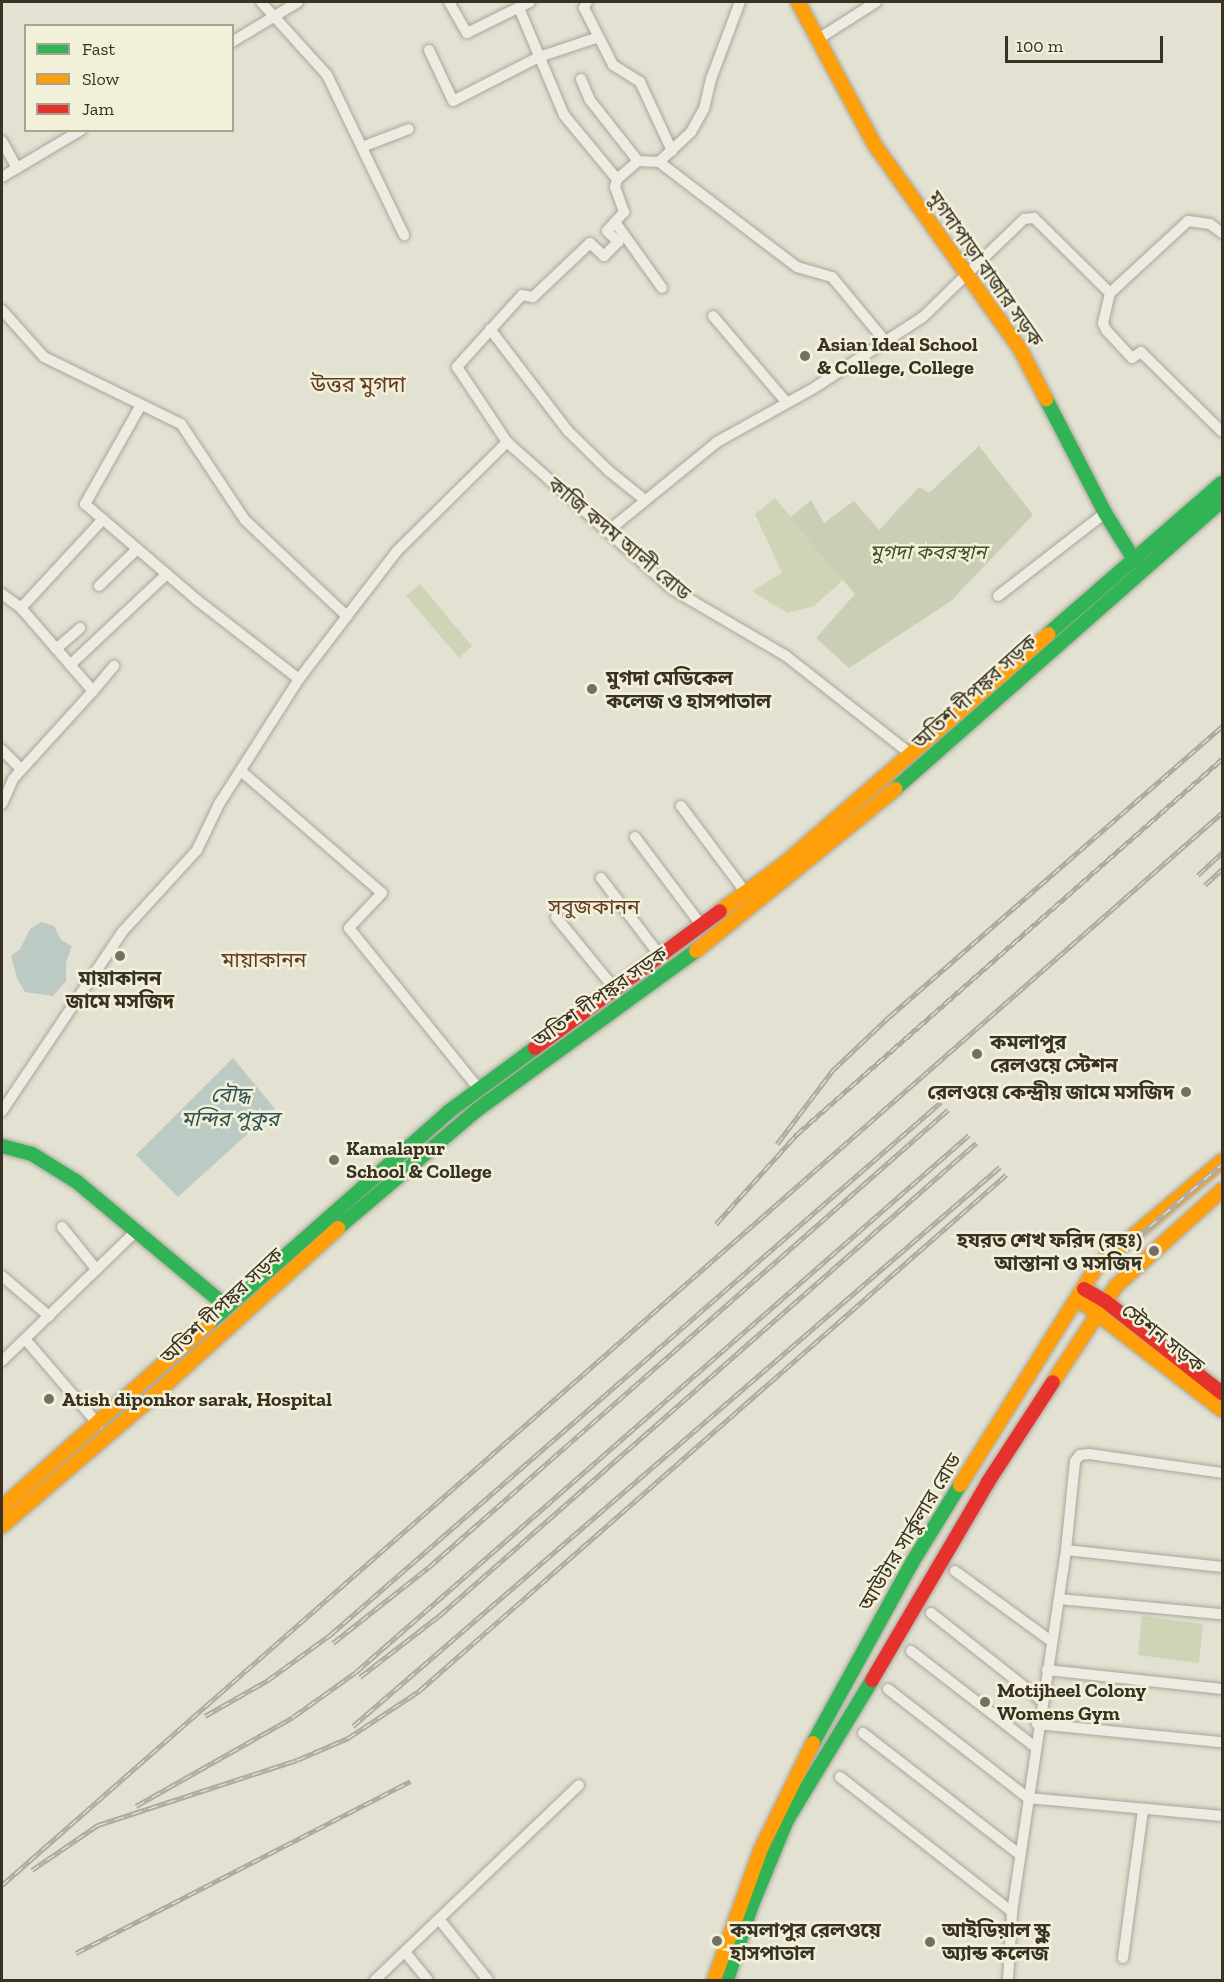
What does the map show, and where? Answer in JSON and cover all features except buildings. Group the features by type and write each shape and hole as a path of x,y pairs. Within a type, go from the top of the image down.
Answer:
{"main road":[{"name":"মুগদাপাড়া বাজার সড়ক","path":"798,2 874,144 1019,346 1105,513 1135,561"},
{"name":"অতিশ দীপঙ্কর সড়ক","path":"2,1507 99,1425 226,1306 478,1088 661,957 746,892 912,754 1222,483"},
{"name":"অতিশ দীপঙ্কর সড়ক","path":"2,1526 477,1110 698,951 921,767 1222,501"},
{"path":"912,754 921,767"},
{"path":"2,1146 32,1154 77,1182 226,1306 237,1318"},
{"name":"আউটার সার্কুলার রোড","path":"714,1980 761,1849 841,1685 913,1561 1081,1295 1111,1253 1222,1161"},
{"name":"আউটার সার্কুলার রোড","path":"727,1980 750,1908 787,1820 803,1798 988,1482 1102,1307 1128,1273 1222,1190"},
{"name":"স্টেশন সড়ক","path":"1081,1295 1102,1307 1222,1393"},
{"name":"স্টেশন সড়ক","path":"1102,1307 1222,1410"}],"street":[{"path":"261,2 272,17 327,75 404,235"},
{"path":"234,41 298,2"},
{"path":"449,2 467,33 531,2"},
{"path":"587,2 584,8 613,64 640,82 672,151"},
{"path":"659,162 691,132 704,109 711,79 740,2"},
{"path":"818,39 876,2"},
{"path":"519,8 564,115 617,180"},
{"path":"429,50 453,101 539,57 599,37"},
{"path":"581,79 590,100 638,161"},
{"path":"363,147 409,129"},
{"path":"2,177 78,132"},
{"path":"2,141 17,168"},
{"path":"645,500 609,471 568,431 490,329 522,295 533,297 590,243 604,256 618,242 607,231 624,212 615,187 617,180 638,161 659,162 797,267 832,278 885,341"},
{"path":"608,531 717,442 787,403 923,318 1024,219 1034,218 1110,293"},
{"path":"1222,233 1210,224 1188,221 1110,293 1103,322 1106,330 1132,358 1141,352 1222,432"},
{"path":"615,222 662,288"},
{"path":"2,310 44,357 181,424 245,520 347,616"},
{"path":"713,316 770,378 787,403"},
{"name":"কাজি কদম আলী রোড","path":"490,329 457,367 507,442 672,589 786,656 912,754"},
{"path":"141,405 85,504 167,574 299,679"},
{"path":"2,1111 123,931 197,850 241,771 299,679 397,552 507,442"},
{"path":"998,596 1105,513"},
{"path":"21,608 103,519"},
{"path":"99,586 137,549"},
{"path":"70,665 167,574"},
{"path":"2,594 21,608 93,691"},
{"path":"56,649 80,627"},
{"path":"2,804 21,769 114,666"},
{"path":"2,750 21,769"},
{"path":"241,771 382,893 350,928 478,1088"},
{"path":"681,806 746,892"},
{"path":"635,837 702,926"},
{"path":"601,878 661,957"},
{"path":"556,917 615,989"},
{"path":"62,1227 97,1270"},
{"path":"2,1361 136,1231"},
{"path":"2,1276 49,1316"},
{"path":"25,1339 99,1425"},
{"path":"1008,1980 1012,1912 1037,1724 1066,1550 1075,1461 1080,1455 1222,1473"},
{"path":"1066,1550 1222,1567"},
{"path":"956,1570 1051,1641"},
{"path":"1059,1599 1222,1614"},
{"path":"931,1613 1041,1700"},
{"path":"911,1651 1035,1746"},
{"path":"1047,1670 1222,1689"},
{"path":"888,1689 1028,1798 1222,1816"},
{"path":"1037,1724 1222,1742"},
{"path":"863,1733 1020,1855"},
{"path":"840,1777 1012,1912"},
{"path":"375,1980 579,1785"},
{"path":"1123,1958 1143,1810"},
{"path":"439,1919 488,1980"},
{"path":"405,1952 428,1980"}],"green space":[{"name":"মুগদা কবরস্থান","path":"979,446 1033,515 951,601 849,668 816,638 855,594 790,518 811,500 824,523 854,501 879,530 919,487 929,493"},
{"path":"775,498 843,580 814,606 787,613 752,591 782,573 755,514"},
{"path":"420,584 472,646 459,658 406,596"},
{"path":"1142,1616 1203,1624 1199,1663 1138,1655"}],"water":[{"path":"41,922 54,926 61,940 72,946 66,963 66,981 53,996 25,992 17,978 11,956 20,949 30,929"},
{"name":"বৌদ্ধ মন্দির পুকুর","path":"233,1058 275,1109 178,1197 136,1155"}],"railway":[{"path":"777,1144 833,1070 890,1016 1222,726"},
{"path":"716,1224 796,1135 1222,759"},
{"path":"2,1885 1222,813"},
{"path":"1198,875 1222,853"},
{"path":"1205,885 1222,869"},
{"path":"205,1716 268,1680 330,1635 941,1102"},
{"path":"333,1643 429,1567 948,1110"},
{"path":"136,1806 293,1717 356,1672 969,1135"},
{"path":"360,1677 439,1616 976,1143"},
{"path":"1136,1238 1222,1164"},
{"path":"353,1726 1000,1167"},
{"path":"32,1870 98,1825 297,1760 348,1738 419,1691 1006,1175"},
{"path":"76,1953 410,1781"}],"traffic: fast":[{"path":"1046,399 1105,513 1135,561"},
{"path":"1048,634 1222,483"},
{"path":"895,789 1222,501"},
{"path":"338,1228 477,1110 696,951"},
{"path":"209,1323 448,1112 535,1048"},
{"path":"2,1146 32,1154 77,1182 226,1306"},
{"path":"813,1743 913,1561 960,1485"},
{"path":"727,1980 751,1907 787,1820 872,1680"}],"traffic: slow":[{"path":"798,2 874,144 1019,347 1046,399"},
{"path":"720,911 785,863 1048,634"},
{"path":"696,951 895,789"},
{"path":"960,1485 1096,1267 1222,1161"},
{"path":"1053,1382 1116,1286 1222,1190"},
{"path":"2,1526 142,1406 338,1228"},
{"path":"1079,1300 1222,1410"},
{"path":"2,1507 209,1323"},
{"path":"714,1980 761,1849 813,1743"}],"traffic: jam":[{"path":"535,1048 720,911"},
{"path":"1084,1289 1105,1301 1222,1393"},
{"path":"872,1680 988,1482 1053,1382"}],"place":[{"name":"Asian Ideal School & College, College","path":"805,356"},
{"name":"মুগদা মেডিকেল কলেজ ও হাসপাতাল","path":"592,689"},
{"name":"মায়াকানন জামে মসজিদ","path":"120,956"},
{"name":"কমলাপুর রেলওয়ে স্টেশন","path":"977,1054"},
{"name":"রেলওয়ে কেন্দ্রীয় জামে মসজিদ","path":"1186,1092"},
{"name":"Kamalapur School & College","path":"334,1160"},
{"name":"হযরত শেখ ফরিদ (রহঃ) আস্তানা ও মসজিদ","path":"1154,1251"},
{"name":"Atish diponkor sarak, Hospital","path":"49,1399"},
{"name":"Motijheel Colony Womens Gym","path":"985,1702"},
{"name":"কমলাপুর রেলওয়ে হাসপাতাল","path":"717,1941"},
{"name":"আইডিয়াল স্কুল অ্যান্ড কলেজ","path":"930,1942"}],"district":[{"name":"উত্তর মুগদা","path":"358,385"},
{"name":"সবুজকানন","path":"594,907"},
{"name":"মায়াকানন","path":"264,960"}]}
